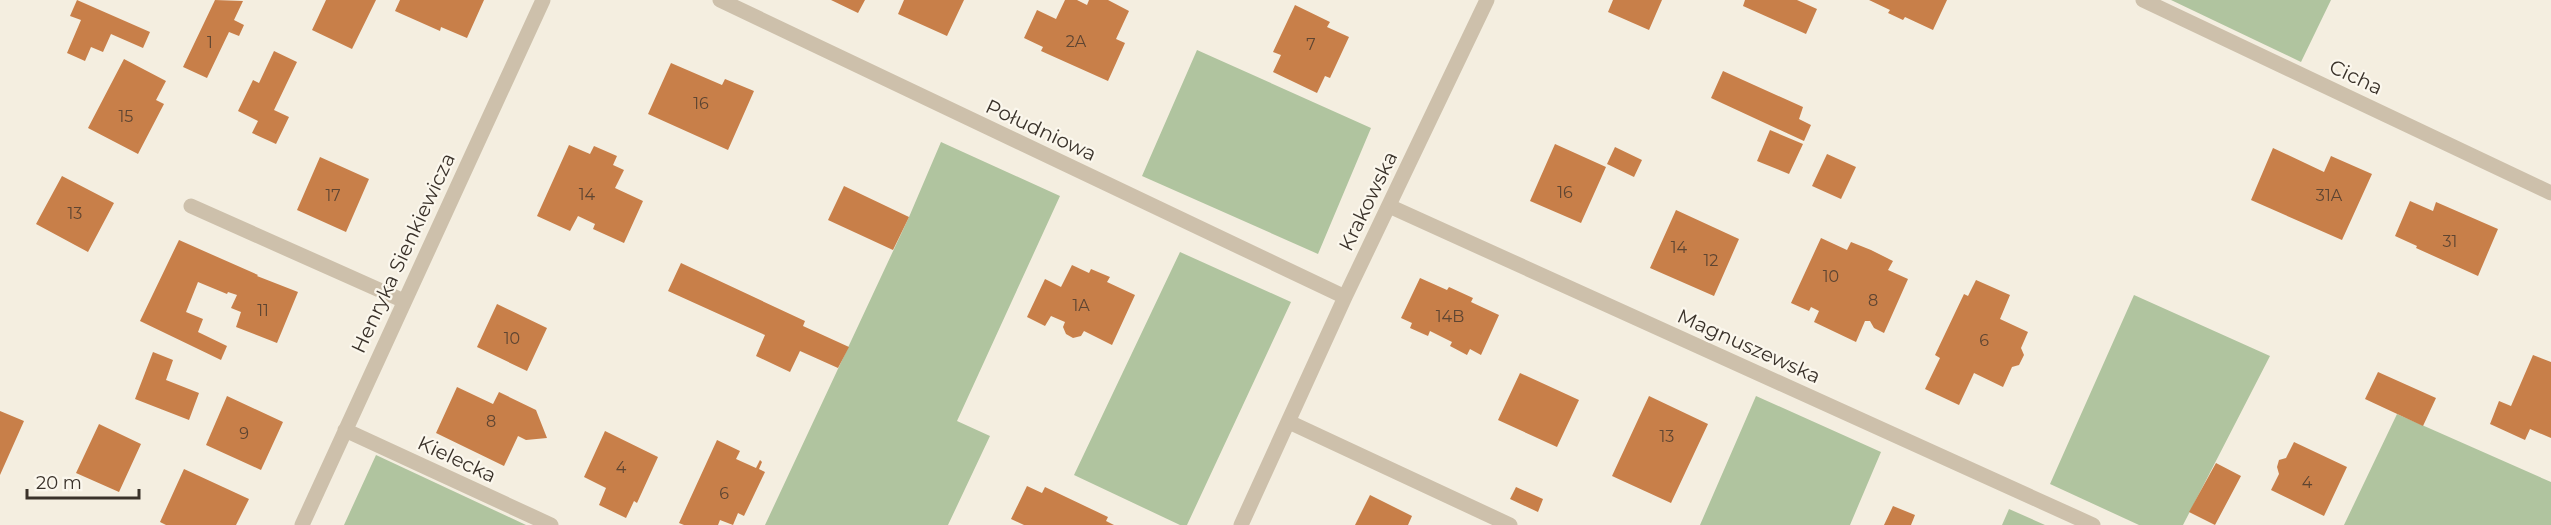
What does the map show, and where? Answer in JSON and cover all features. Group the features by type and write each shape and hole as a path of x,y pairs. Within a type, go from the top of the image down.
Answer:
{"street":[{"name":"Henryka Sienkiewicza","path":"302,525 543,0"},
{"name":"Południowa","path":"720,0 1344,297"},
{"name":"Krakowska","path":"1241,525 1344,297 1487,0"},
{"name":"Cicha","path":"2143,0 2551,193"},
{"path":"190,206 404,301"},
{"name":"Magnuszewska","path":"1389,206 2092,525"},
{"path":"1289,422 1510,525"},
{"name":"Kielecka","path":"345,430 551,525"}],"green space":[{"path":"2171,0 2331,0 2301,62"},
{"path":"1197,50 1371,128 1318,254 1142,176"},
{"path":"941,142 1060,196 957,421 990,436 948,525 765,525 909,217"},
{"path":"1180,252 1291,302 1187,525 1180,525 1074,475"},
{"path":"2134,295 2270,356 2183,525 2139,525 2050,484"},
{"path":"1756,396 1881,452 1850,525 1700,525"},
{"path":"2397,414 2551,482 2551,525 2344,525"},
{"path":"376,455 526,525 344,525"},
{"path":"2009,509 2045,525 2002,525"}],"building":[{"path":"77,0 150,32 143,48 111,34 103,52 91,47 85,61 67,53 81,20 70,16"},
{"path":"215,0 243,1 234,20 244,25 239,36 229,32 207,78 183,67"},
{"path":"326,0 376,0 352,49 312,30"},
{"path":"400,0 484,0 467,38 441,27 440,31 395,11"},
{"path":"831,0 865,0 858,13"},
{"path":"904,0 964,0 947,36 898,14"},
{"path":"1065,0 1077,0 1087,5 1089,0 1108,0 1129,11 1116,39 1125,43 1108,81 1041,51 1043,47 1024,38 1037,10 1056,19"},
{"path":"1613,0 1662,0 1649,30 1608,12"},
{"path":"1745,0 1797,0 1817,9 1806,34 1743,6"},
{"path":"1869,0 1947,0 1933,30 1905,17 1903,20 1888,13 1890,10"},
{"path":"1295,5 1330,22 1327,27 1349,37 1330,78 1325,76 1317,93 1273,72 1281,55 1273,52"},
{"path":"274,51 297,62 274,110 289,117 276,144 252,133 258,121 238,111 253,80 259,83"},
{"path":"124,59 166,81 156,100 164,104 138,154 88,128"},
{"path":"671,63 722,85 725,79 754,91 728,150 648,114"},
{"path":"1723,71 1803,107 1799,119 1811,125 1804,141 1711,98"},
{"path":"1770,130 1803,144 1789,174 1757,161"},
{"path":"1555,144 1606,167 1581,223 1530,201"},
{"path":"569,145 590,154 594,146 617,156 613,165 624,170 615,188 643,201 624,243 593,229 595,224 578,216 570,231 537,216"},
{"path":"1615,147 1642,160 1634,177 1607,164"},
{"path":"2273,148 2324,172 2331,156 2372,174 2342,240 2251,200"},
{"path":"1827,154 1856,167 1841,199 1812,186"},
{"path":"320,157 369,179 346,232 297,210"},
{"path":"62,176 114,203 88,252 36,224"},
{"path":"844,186 909,217 893,250 828,220"},
{"path":"2410,201 2433,211 2436,202 2498,229 2478,276 2395,236"},
{"path":"1676,210 1739,239 1714,296 1650,268"},
{"path":"1821,238 1847,250 1851,242 1871,250 1893,261 1888,270 1908,279 1884,333 1874,328 1870,321 1865,321 1856,342 1814,322 1819,311 1811,307 1809,311 1791,303"},
{"path":"179,240 298,292 277,343 236,327 241,312 231,308 237,295 228,292 227,294 198,282 186,312 203,319 198,332 227,346 221,360 140,321"},
{"path":"681,263 805,321 803,326 849,347 838,368 800,351 790,372 756,356 765,335 668,291"},
{"path":"1072,265 1089,273 1091,269 1110,277 1107,282 1135,295 1112,345 1084,331 1081,336 1073,338 1066,334 1063,327 1065,322 1051,316 1045,326 1027,317 1045,279 1061,287"},
{"path":"1420,278 1447,290 1449,287 1473,298 1471,302 1499,315 1481,355 1470,349 1467,355 1450,346 1452,342 1430,331 1428,336 1410,328 1412,323 1401,318"},
{"path":"1976,280 2010,295 2000,319 2028,332 2021,348 2024,355 2019,365 2012,367 2003,387 1974,373 1959,405 1925,389 1940,358 1935,355 1964,294 1968,296"},
{"path":"497,304 547,328 527,371 477,347"},
{"path":"153,352 173,360 166,380 199,393 189,420 135,399"},
{"path":"2533,355 2551,362 2551,438 2530,429 2525,440 2490,424 2499,401 2511,406"},
{"path":"2378,372 2436,398 2423,426 2365,399"},
{"path":"1520,373 1579,400 1557,447 1498,420"},
{"path":"457,387 493,404 499,392 536,410 547,438 526,440 518,436 504,466 436,433"},
{"path":"227,396 283,422 261,470 206,445"},
{"path":"1649,396 1708,424 1671,503 1612,476"},
{"path":"0,411 24,421 0,475"},
{"path":"99,424 141,444 119,492 76,473"},
{"path":"605,431 658,457 637,503 634,501 626,518 599,505 606,488 584,477"},
{"path":"717,440 740,451 736,459 756,468 760,460 762,462 759,469 765,472 744,516 738,513 733,525 720,520 718,525 679,523"},
{"path":"2294,442 2347,467 2324,516 2271,490 2279,474 2277,467 2279,460 2286,458"},
{"path":"2216,463 2241,476 2215,525 2189,512"},
{"path":"184,469 249,499 236,525 166,525 160,522"},
{"path":"1027,486 1042,493 1045,487 1108,517 1106,521 1114,525 1024,525 1011,519"},
{"path":"1516,487 1543,499 1538,512 1510,499"},
{"path":"1370,495 1412,516 1408,525 1355,525"},
{"path":"1893,506 1915,515 1911,525 1884,525"}]}
